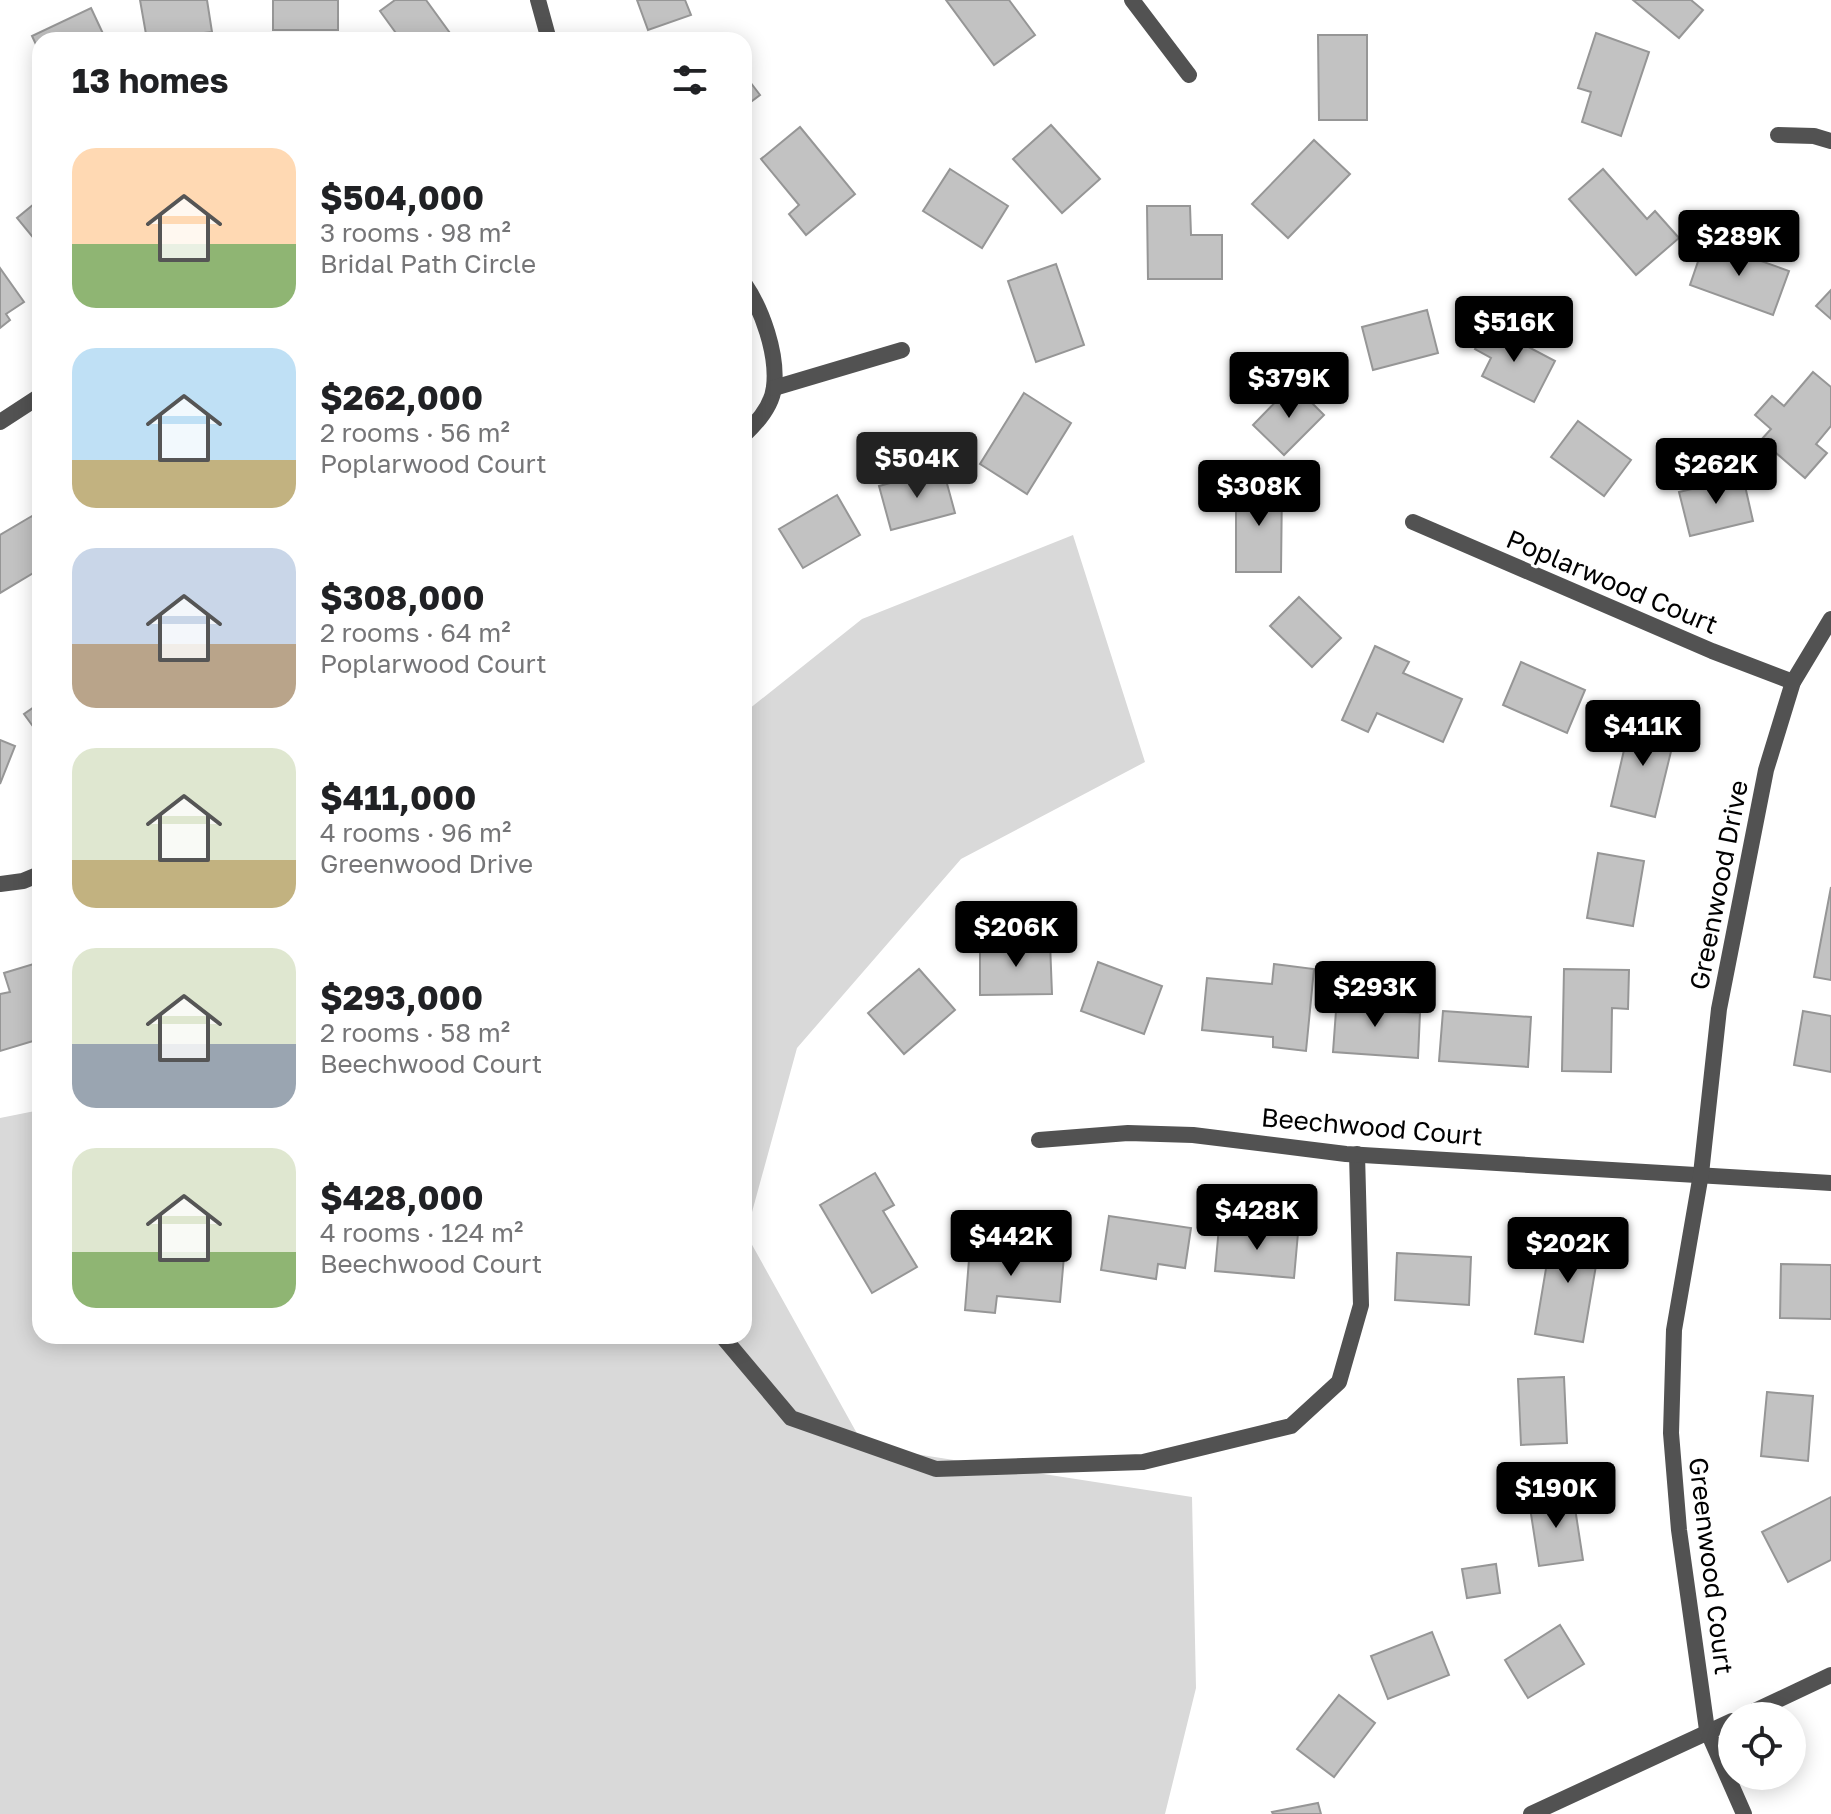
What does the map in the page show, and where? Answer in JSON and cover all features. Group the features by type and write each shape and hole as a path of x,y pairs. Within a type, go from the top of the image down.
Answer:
{"street":[{"path":"538,0 547,32"},
{"path":"1132,0 1189,75"},
{"path":"1778,135 1814,136 1831,141"},
{"path":"752,301 765,329 774,388 759,421 752,428"},
{"path":"774,388 902,350"},
{"path":"0,422 32,401"},
{"name":"Poplarwood Court","path":"1413,522 1712,651 1793,682"},
{"name":"Greenwood Drive","path":"1701,1174 1719,1009 1766,770 1793,682 1831,619"},
{"path":"0,884 32,877"},
{"name":"Beechwood Court","path":"1039,1140 1128,1133 1180,1135 1357,1154 1831,1183"},
{"path":"729,1344 791,1418 936,1469 1143,1462 1291,1426 1339,1382 1361,1305 1357,1154"},
{"name":"Greenwood Court","path":"1701,1174 1674,1330 1671,1433 1679,1530 1707,1730 1744,1814"},
{"path":"1774,1702 1831,1675"},
{"path":"1531,1814 1718,1726"}],"shaded area":[{"path":"1073,535 1145,762 961,859 797,1048 752,1212 752,707 862,619"},
{"path":"32,1112 32,1344 752,1344 752,1245 864,1446 1192,1497 1196,1688 1165,1814 0,1814 0,1118"}],"building":[{"path":"140,0 207,0 212,32 146,32"},
{"path":"273,0 338,0 338,30 273,30"},
{"path":"395,0 426,0 449,32 395,32 380,11"},
{"path":"637,0 685,0 691,15 648,30"},
{"path":"946,0 1009,0 1035,35 994,65"},
{"path":"1633,0 1691,0 1703,10 1679,38"},
{"path":"91,8 102,32 40,32"},
{"path":"1596,33 1649,52 1621,136 1582,122 1591,92 1578,88"},
{"path":"1318,35 1367,35 1367,120 1319,120"},
{"path":"752,84 760,95 752,101"},
{"path":"1051,125 1100,179 1062,213 1013,159"},
{"path":"800,127 855,194 806,235 789,214 799,205 761,159"},
{"path":"1314,140 1350,174 1288,238 1252,204"},
{"path":"950,169 1008,206 982,248 923,211"},
{"path":"1603,169 1647,219 1655,211 1679,238 1636,275 1569,199"},
{"path":"32,206 32,236 17,218"},
{"path":"1147,206 1190,206 1191,235 1222,235 1222,279 1148,279"},
{"path":"1705,241 1789,271 1773,315 1690,285"},
{"path":"1056,264 1084,345 1036,362 1008,281"},
{"path":"0,268 24,302 6,314 10,320 0,328"},
{"path":"1831,290 1831,319 1816,306"},
{"path":"1427,310 1438,353 1373,370 1362,327"},
{"path":"1487,325 1555,361 1534,402 1482,376 1491,358 1475,349"},
{"path":"1813,372 1831,387 1831,426 1816,444 1827,453 1805,478 1761,440 1771,429 1755,415 1772,396 1784,406"},
{"path":"1293,384 1324,415 1284,455 1253,425"},
{"path":"1024,393 1071,423 1027,494 980,464"},
{"path":"1578,421 1631,460 1604,496 1551,457"},
{"path":"943,469 955,513 891,530 879,486"},
{"path":"1743,477 1753,521 1690,536 1679,492"},
{"path":"1282,484 1281,572 1236,572 1236,486"},
{"path":"837,495 860,535 803,568 779,529"},
{"path":"32,516 32,574 0,593 0,535"},
{"path":"1299,597 1341,638 1312,667 1270,626"},
{"path":"1375,646 1409,662 1403,673 1462,699 1443,742 1377,713 1368,732 1342,720"},
{"path":"1521,662 1585,690 1567,733 1503,705"},
{"path":"32,708 32,725 24,714"},
{"path":"1631,720 1676,731 1655,817 1611,806"},
{"path":"0,740 15,746 0,784"},
{"path":"1598,853 1644,861 1633,926 1587,918"},
{"path":"1831,887 1831,980 1814,977"},
{"path":"1050,943 1052,994 980,995 980,944"},
{"path":"1098,962 1162,986 1144,1034 1081,1011"},
{"path":"32,964 32,1041 0,1051 0,994 10,992 4,973"},
{"path":"1274,964 1314,969 1306,1051 1273,1047 1273,1037 1202,1030 1207,978 1272,984"},
{"path":"919,969 955,1010 904,1054 868,1013"},
{"path":"1564,969 1629,970 1628,1009 1612,1008 1611,1072 1562,1071"},
{"path":"1337,997 1390,1001 1390,1011 1420,1013 1418,1058 1333,1052"},
{"path":"1443,1011 1531,1017 1528,1067 1439,1061"},
{"path":"1803,1011 1831,1016 1831,1072 1794,1065"},
{"path":"875,1173 894,1205 883,1211 917,1267 872,1293 820,1205"},
{"path":"1109,1216 1191,1228 1185,1268 1158,1264 1156,1279 1101,1270"},
{"path":"1219,1227 1298,1233 1294,1278 1215,1271"},
{"path":"1553,1227 1601,1236 1583,1342 1535,1334"},
{"path":"970,1247 1064,1256 1060,1302 997,1296 995,1313 965,1310"},
{"path":"1397,1253 1471,1257 1469,1305 1395,1300"},
{"path":"1781,1264 1831,1265 1831,1319 1780,1318"},
{"path":"1564,1377 1567,1443 1521,1445 1518,1379"},
{"path":"1767,1392 1813,1396 1808,1461 1761,1456"},
{"path":"1573,1495 1583,1560 1539,1566 1529,1501"},
{"path":"1831,1497 1831,1560 1788,1582 1762,1532"},
{"path":"1496,1564 1500,1593 1467,1598 1462,1569"},
{"path":"1560,1625 1584,1664 1528,1698 1505,1660"},
{"path":"1432,1632 1449,1675 1388,1699 1371,1656"},
{"path":"1339,1695 1375,1723 1334,1777 1297,1749"},
{"path":"1318,1803 1321,1814 1272,1812"}]}
